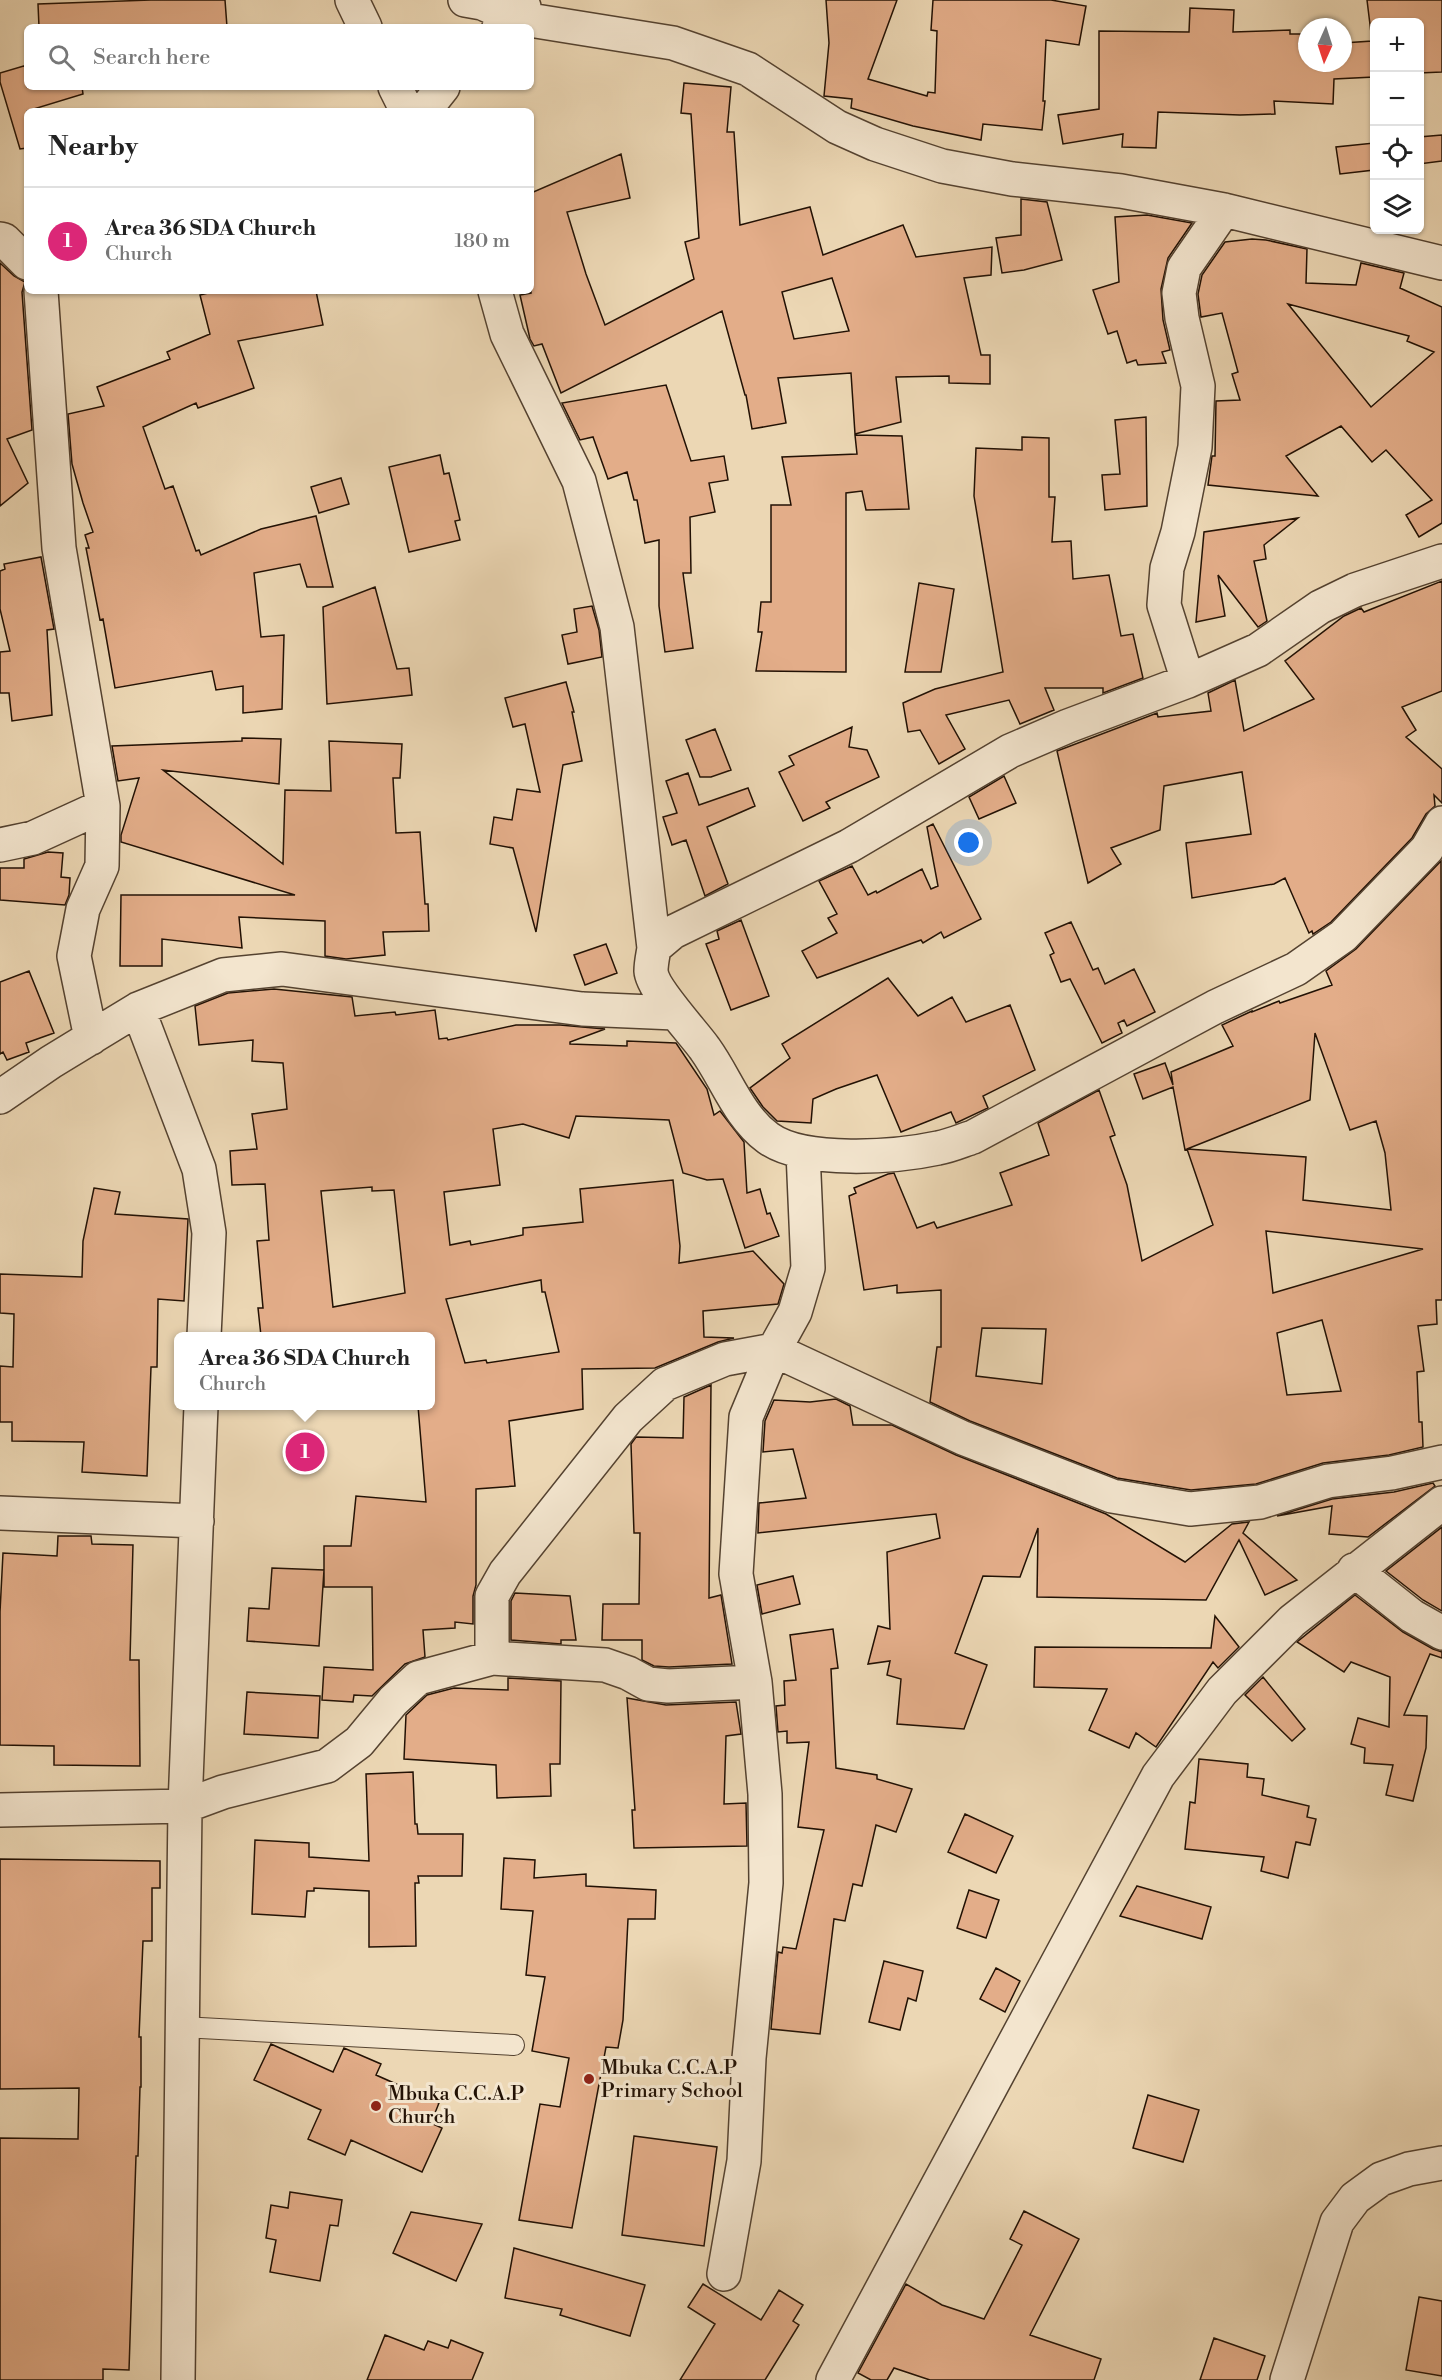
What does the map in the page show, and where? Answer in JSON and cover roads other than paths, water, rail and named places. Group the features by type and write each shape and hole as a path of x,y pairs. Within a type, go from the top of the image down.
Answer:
{"street":[{"path":"352,0 364,24"},
{"path":"465,0 482,3 515,15 673,44 748,69 837,127 875,144 942,166 1012,178 1121,191 1224,210 1442,263"},
{"path":"396,90 406,108"},
{"path":"426,108 441,90"},
{"path":"1188,681 1164,605 1167,568 1178,532 1195,447 1198,386 1182,318 1179,293 1184,268 1224,210"},
{"path":"0,239 4,240 24,260"},
{"path":"41,294 55,459 59,548 102,806 102,866 83,909 74,956 91,1038"},
{"path":"496,294 507,334 579,481 617,627 654,948 651,973 675,1013 705,1049 744,1113 769,1138 803,1152 842,1156 896,1155 940,1148 983,1132 1215,1007 1296,969 1343,936 1427,849 1442,824"},
{"path":"654,948 673,932 849,846 1010,751 1068,726 1188,681 1258,650 1320,607 1354,590 1442,561"},
{"path":"0,845 33,838 102,806"},
{"path":"0,1097 138,1009 223,975 282,969 582,1009 675,1013"},
{"path":"138,1009 199,1169 209,1233 204,1332"},
{"path":"724,2274 744,2161 749,2058 766,1883 765,1794 755,1682 736,1574 746,1417 774,1350 795,1312 808,1268 803,1152"},
{"path":"492,1658 492,1596 505,1573 628,1418 665,1384 725,1359 774,1350 963,1438 1112,1496 1190,1509 1260,1502 1328,1481 1392,1473 1442,1462"},
{"path":"178,2380 185,1806 201,1410"},
{"path":"833,2380 1158,1776 1222,1691 1292,1621 1439,1498"},
{"path":"0,1513 197,1521"},
{"path":"1354,1570 1412,1616 1442,1633"},
{"path":"0,1810 185,1806 223,1792 327,1766 359,1742 393,1701 418,1678 492,1658 605,1665 648,1683 668,1686 755,1682"},
{"path":"1287,2380 1337,2222 1355,2198 1381,2179 1409,2169 1442,2163"}],"lane":[{"path":"182,2026 514,2045"}],"place":[{"name":"Area 36 SDA Church","path":"305,1452"},
{"name":"Mbuka C.C.A.P Primary School","path":"589,2079"},
{"name":"Mbuka C.C.A.P Church","path":"376,2106"}]}
